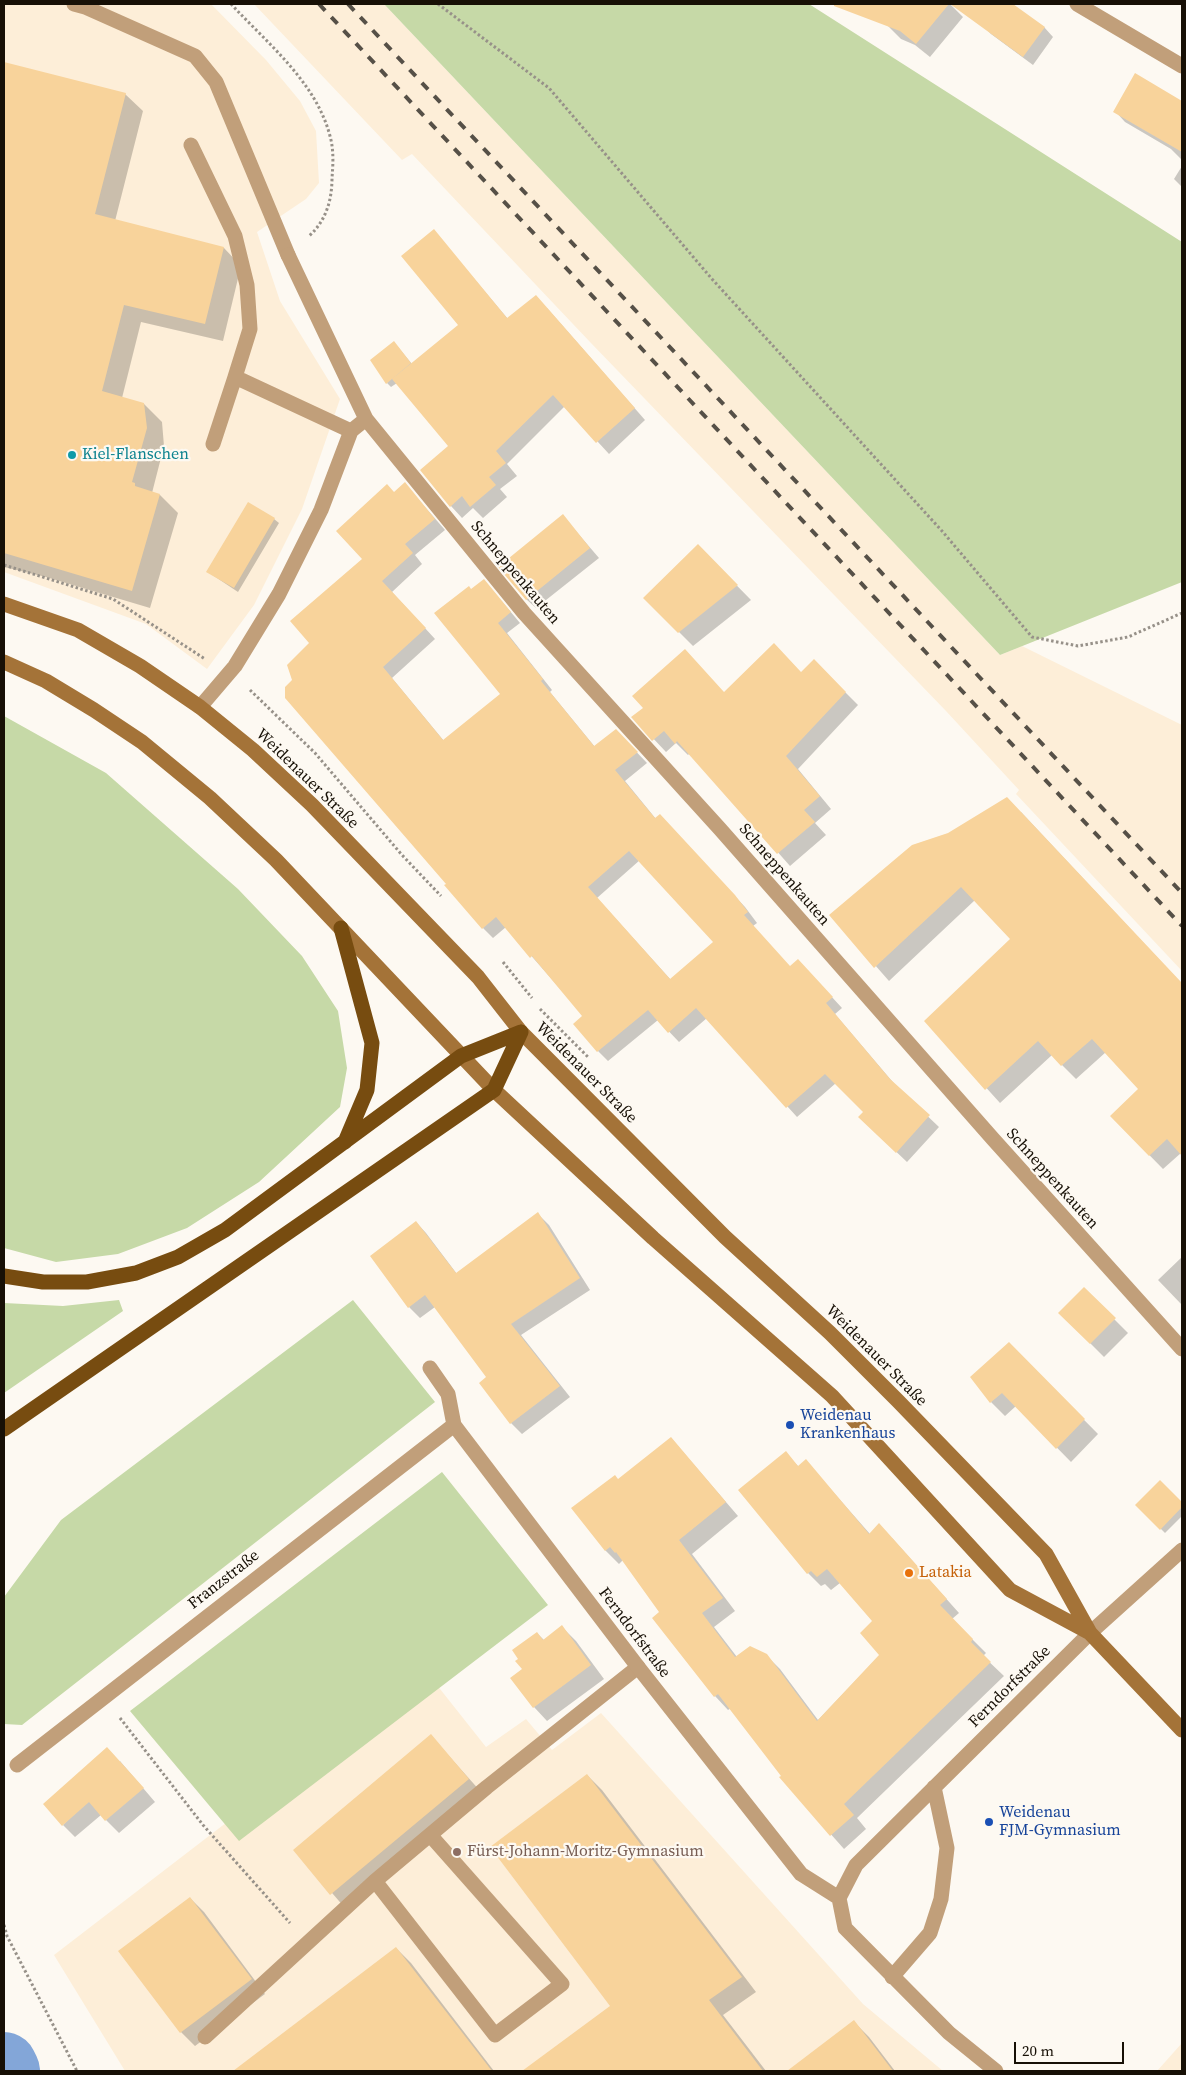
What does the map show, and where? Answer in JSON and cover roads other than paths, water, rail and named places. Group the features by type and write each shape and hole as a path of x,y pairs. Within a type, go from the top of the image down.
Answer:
{"highway":[{"path":"341,928 372,1043 367,1090 344,1143"},
{"path":"4,1276 43,1282 87,1282 144,1270 178,1257 226,1230 461,1056 521,1032"},
{"path":"4,1429 30,1409 494,1090 521,1032"}],"main road":[{"name":"Weidenauer Straße","path":"4,604 78,630 140,666 200,707 253,750 312,805 478,977 521,1032 725,1237 830,1333 1046,1554 1090,1633 1182,1730"},
{"name":"Weidenauer Straße","path":"4,662 46,681 94,710 142,742 210,798 276,860 494,1090 653,1238 832,1396 1010,1590 1090,1633"}],"street":[{"name":"Schneppenkauten","path":"74,4 85,7 194,56 216,82 288,255 366,419 524,613 720,828 993,1139 1182,1349"},
{"path":"1077,4 1182,66"},
{"path":"191,145 235,236 247,285 250,329 213,444"},
{"path":"235,377 351,431"},
{"path":"200,707 235,666 279,594 321,510 351,431 366,419"},
{"name":"Ferndorfstraße","path":"430,1368 448,1394 454,1425 638,1667 801,1874 838,1898 856,1866 1090,1633"},
{"name":"Franzstraße","path":"17,1764 454,1425"},
{"path":"1090,1633 1182,1550"},
{"path":"205,2037 375,1881 431,1836 486,1787 638,1667"},
{"path":"892,1977 930,1933 941,1898 947,1848 934,1787"},
{"path":"375,1881 496,2035 562,1984 431,1836"},
{"path":"838,1898 845,1928 949,2033 996,2071"}],"waterway":[{"path":"4,2065 7,2071"}],"railway":[{"path":"319,4 1182,926"},
{"path":"348,4 1182,893"}],"place":[{"name":"Kiel-Flanschen","path":"72,455"},
{"name":"Weidenau Krankenhaus","path":"790,1425"},
{"name":"Latakia","path":"909,1573"},
{"name":"Weidenau FJM-Gymnasium","path":"989,1822"},
{"name":"Fürst-Johann-Moritz-Gymnasium","path":"457,1852"}]}
